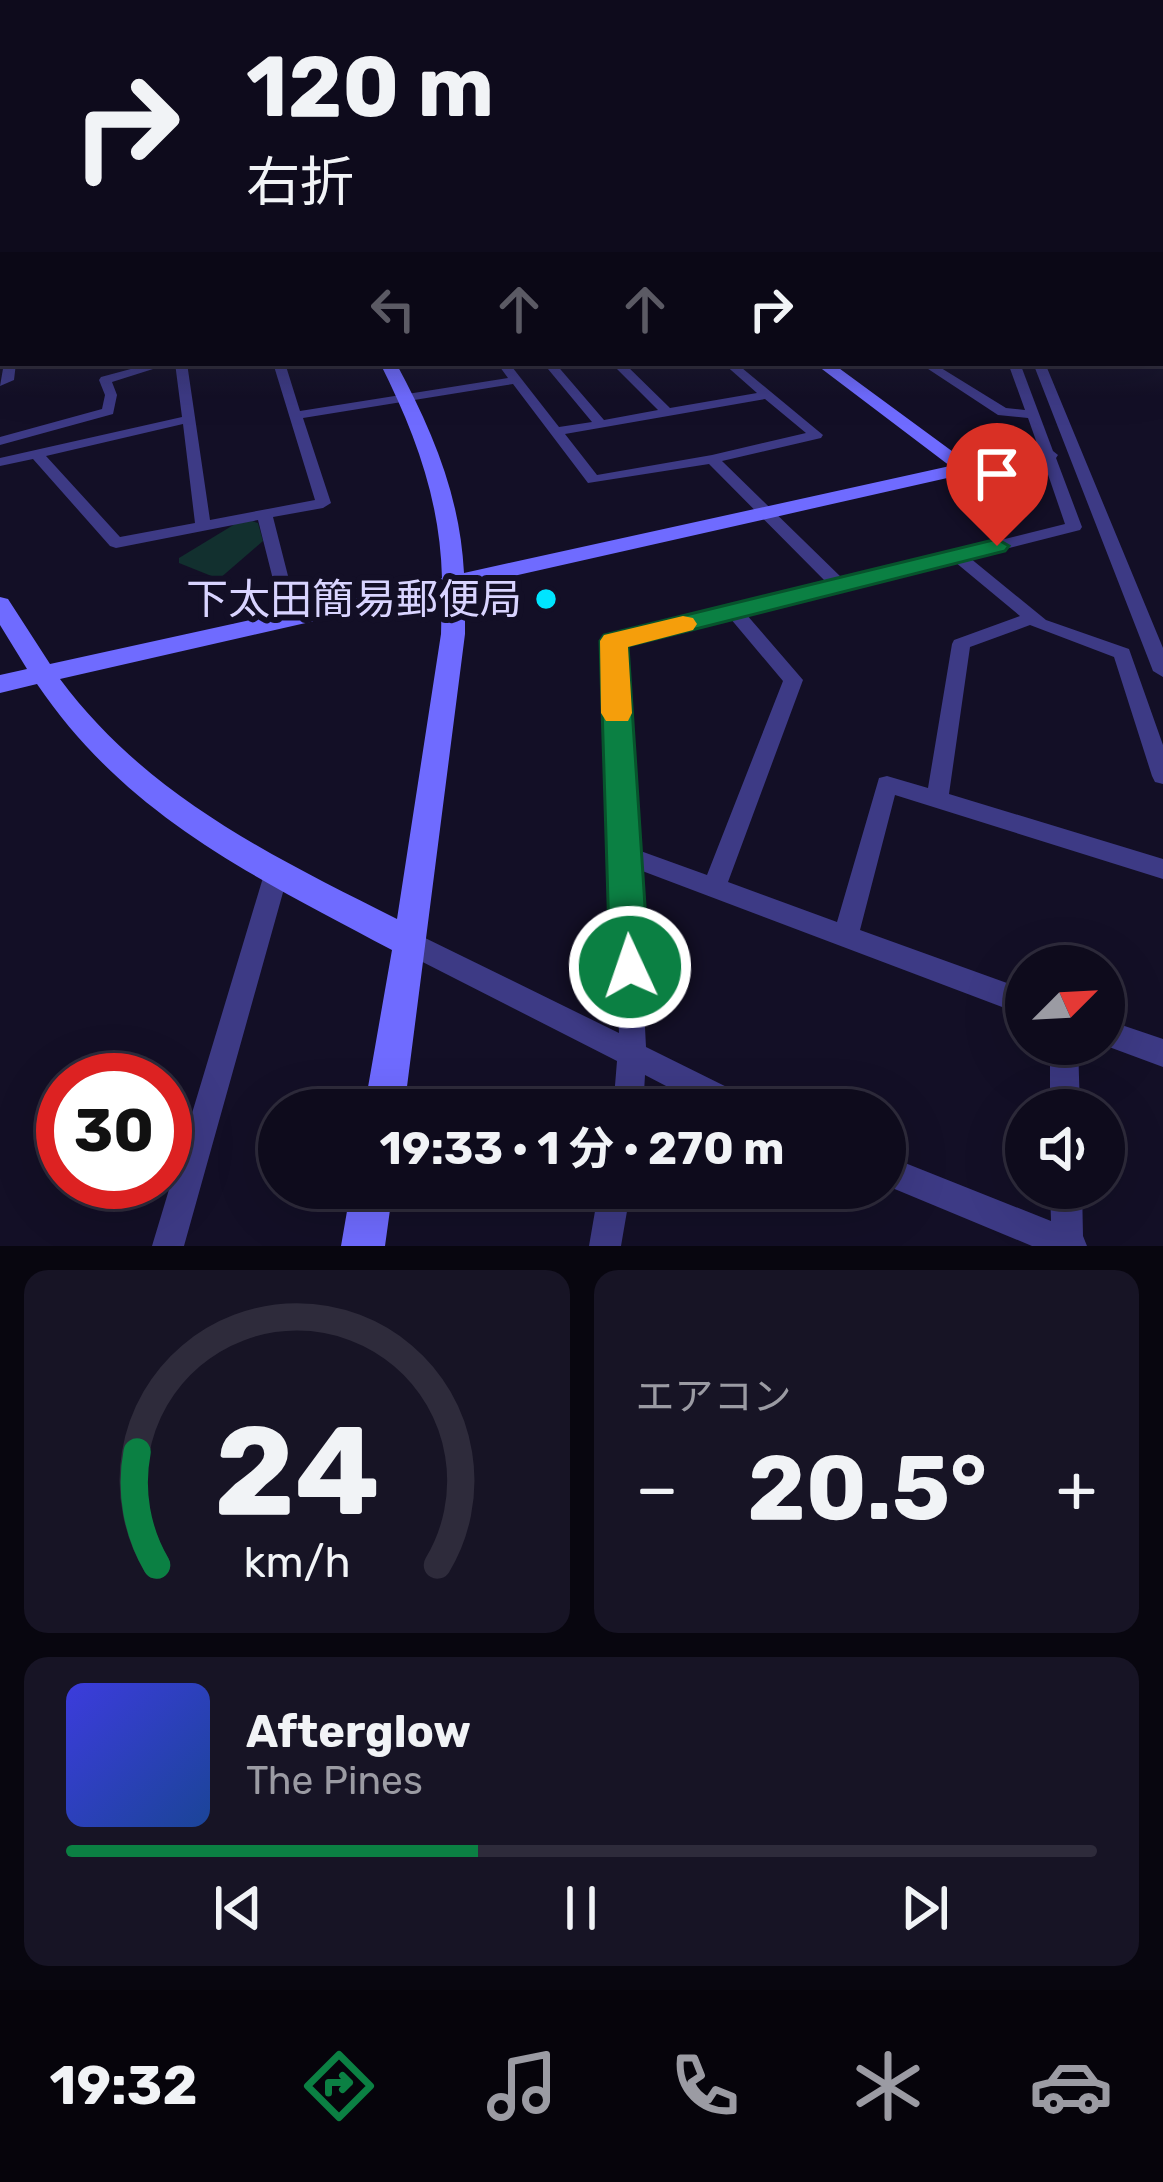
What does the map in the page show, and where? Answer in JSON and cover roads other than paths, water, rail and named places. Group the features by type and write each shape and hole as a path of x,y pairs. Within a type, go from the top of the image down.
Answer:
{"street":[{"path":"0,441 108,411 111,395 105,380 155,366"},
{"path":"181,366 202,526"},
{"path":"36,453 113,542 325,502 280,366"},
{"path":"387,1089 448,680 455,583 442,478 390,366"},
{"path":"505,366 597,481 815,438 733,366"},
{"path":"551,366 601,424"},
{"path":"620,366 667,412"},
{"path":"826,366 965,468"},
{"path":"930,366 1003,412 1034,415"},
{"path":"630,1089 634,1058 614,641 1074,526 1015,366"},
{"path":"1040,366 1163,671"},
{"path":"297,415 517,380"},
{"path":"556,432 767,394"},
{"path":"0,462 189,419"},
{"path":"0,683 965,468 1051,455"},
{"path":"712,459 839,585"},
{"path":"265,515 290,619"},
{"path":"958,556 1052,630 1122,653 1163,776"},
{"path":"0,604 41,674 108,754 147,790 277,872 699,1089"},
{"path":"715,886 793,680 735,612"},
{"path":"937,799 961,644 1032,618"},
{"path":"846,934 884,785 1163,869"},
{"path":"623,854 1005,996"},
{"path":"168,1246 277,872"},
{"path":"1125,1039 1163,1053"},
{"path":"906,1179 1069,1245 1067,1209"},
{"path":"364,1246 369,1209"},
{"path":"604,1246 611,1209"}],"place":[{"name":"下太田簡易郵便局","path":"546,599"}]}
